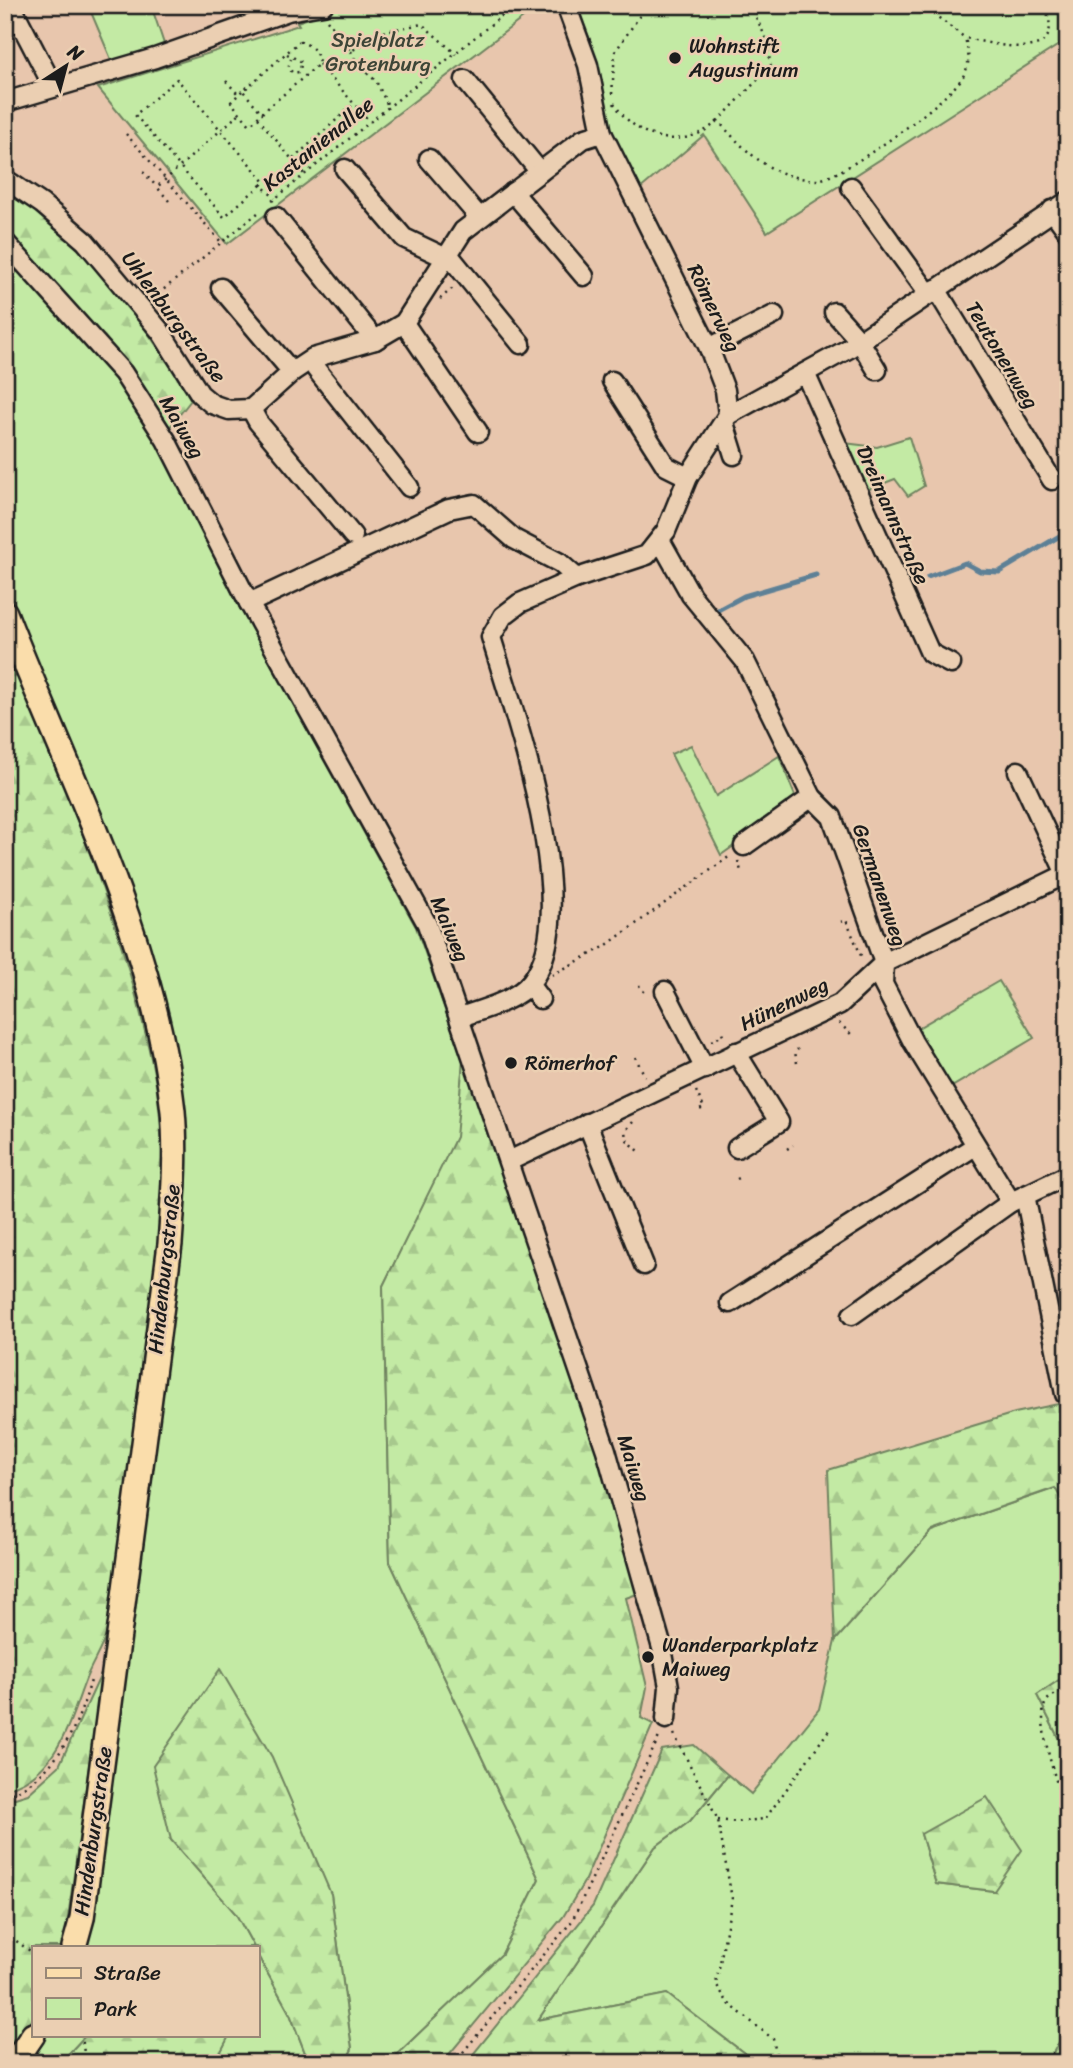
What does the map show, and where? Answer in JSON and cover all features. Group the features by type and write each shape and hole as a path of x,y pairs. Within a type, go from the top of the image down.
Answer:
{"main road":[{"name":"Hindenburgstraße","path":"5,614 109,867 145,976 166,1063 173,1113 175,1184 170,1244 82,1918 74,1946"},
{"path":"14,2063 32,2036"}],"street":[{"path":"11,5 53,86"},
{"name":"Römerweg","path":"566,5 588,65 602,133 709,348 725,390 726,419 734,455"},
{"path":"5,102 155,58 288,11 322,6"},
{"path":"465,80 540,172"},
{"path":"353,536 258,422 251,409 292,372 313,358 374,340 404,323 463,231 583,139 602,133"},
{"path":"429,159 479,217"},
{"path":"345,169 404,238 447,256 468,276 521,344"},
{"name":"Uhlenburgstraße","path":"5,179 42,204 85,241 161,332 200,394 212,404 229,410 251,409"},
{"name":"Teutonenweg","path":"851,187 932,291 1052,481"},
{"path":"513,192 584,276"},
{"path":"460,1017 527,991 546,949 551,900 547,843 524,748 491,637 503,616 520,603 577,578 647,555 660,540 688,477 726,419 859,341 1060,206 1068,232"},
{"path":"275,218 374,340"},
{"name":"Maiweg","path":"5,242 123,373 166,440 249,603 426,924 606,1450 643,1577 669,1687 666,1719"},
{"path":"220,288 292,372"},
{"path":"834,312 859,341 877,370"},
{"path":"709,348 774,315"},
{"path":"404,323 478,432"},
{"path":"313,358 316,369 410,487"},
{"name":"Dreimannstraße","path":"805,373 930,653 951,664"},
{"path":"612,380 666,466 688,477"},
{"path":"249,603 449,509 474,503 514,539 560,564 577,578"},
{"name":"Germanenweg","path":"660,540 691,595 745,661 812,797 832,817 884,963 883,984 975,1146 1018,1198"},
{"path":"1014,776 1064,875"},
{"path":"744,846 812,797"},
{"name":"Hünenweg","path":"509,1161 840,1004 884,963 1064,875"},
{"path":"665,991 697,1072"},
{"path":"736,1052 779,1122 737,1148"},
{"path":"587,1123 644,1265"},
{"path":"730,1303 975,1146"},
{"path":"852,1315 1018,1198 1068,1175"},
{"path":"1018,1198 1065,1394"}],"path":[{"name":"Kastanienallee","path":"141,307 515,5"},
{"path":"647,5 615,52 613,101 618,110 648,134 676,141 707,131 771,66 765,36 750,5"},
{"path":"922,5 965,38 1026,48 1042,42 1049,32 1050,17 1044,5"},
{"path":"322,6 323,15 358,64 376,81 389,108"},
{"path":"351,51 386,31 422,24 456,54"},
{"path":"718,121 760,163 818,180 835,175 916,121 962,80 970,60 965,38"},
{"path":"319,64 250,125 231,103 300,41 312,47 318,54 319,64 371,123"},
{"path":"286,53 291,59 300,60 304,76"},
{"path":"291,59 289,70 301,70"},
{"path":"177,79 219,131 265,181 224,217 181,166 135,115 177,79"},
{"path":"226,81 238,95"},
{"path":"243,91 262,113"},
{"path":"293,159 354,104"},
{"path":"157,187 240,113"},
{"path":"258,118 304,174"},
{"path":"126,134 222,243"},
{"path":"143,172 169,201"},
{"path":"261,184 275,198"},
{"path":"434,303 468,276"},
{"path":"527,991 604,947 673,894 744,846"},
{"path":"841,922 846,920 871,977"},
{"path":"773,1016 797,1001 795,998"},
{"path":"836,1019 852,1035"},
{"path":"797,1063 795,1052 798,1049"},
{"path":"635,1057 653,1092"},
{"path":"697,1072 704,1108 699,1110"},
{"path":"630,1103 636,1119 625,1131 625,1139 640,1152"},
{"path":"787,1149 793,1145"},
{"path":"737,1179 743,1176"},
{"path":"5,1796 31,1784 64,1749 95,1667"},
{"path":"1068,1689 1050,1696 1045,1704 1043,1723 1068,1818"},
{"path":"666,1719 718,1820 732,1899 716,1984 728,2003 773,2039 778,2063"},
{"path":"454,2063 572,1921 666,1719"},
{"path":"718,1820 737,1822 765,1819 829,1730"},
{"path":"5,1933 32,1952"},
{"path":"82,2036 85,2063"}],"green space":[{"path":"88,5 151,5 165,47 113,64"},
{"name":"Spielplatz Grotenburg","path":"324,5 540,5 227,244 98,88 299,25 297,22 321,14"},
{"path":"575,5 1068,5 1068,39 767,232 704,135 639,190 605,115 591,42"},
{"path":"5,190 61,233 87,258 153,340 191,400 169,428 129,368 5,231"},
{"path":"18,271 117,378 156,441 240,608 416,927 463,1061 457,1137 383,1286 390,1562 539,1879 502,1954 388,2063 345,2063 352,2049 331,1894 171,1840 236,1914 253,1946 83,1946 181,1249 187,1184 184,1114 120,865 5,581 5,282"},
{"path":"909,437 924,486 908,496 895,479 864,491 844,443 877,447"},
{"path":"5,644 89,850 124,955 152,1063 160,1111 162,1161 158,1263 118,1570 107,1632 60,1744 38,1772 5,1789"},
{"path":"691,745 716,796 779,756 797,801 721,855 671,754"},
{"path":"999,981 1034,1038 950,1088 918,1028"},
{"path":"463,1061 600,1459 637,1594 626,1598 647,1687 641,1718 653,1724 584,1882 563,1917 442,2063 388,2063 502,1954 539,1879 390,1562 383,1286 456,1137"},
{"path":"1068,1402 1068,1510 1055,1488 932,1531 835,1641 828,1470 1015,1413"},
{"path":"1056,1488 1068,1510 1068,1674 1037,1695 1062,1745 1068,1767 1068,2027 1049,2060 757,2063 667,1994 538,2020 655,1847 690,1821 728,1775 751,1794 819,1709 835,1641 932,1531","holes":["921,1834 994,1891 936,1884"]},
{"path":"220,1669 272,1757 331,1894 352,2049 345,2063 309,2063 290,2014 259,1958 259,1946 253,1946 236,1914 171,1840 153,1766"},
{"path":"102,1672 64,1946 32,1946 32,2020 5,2059 5,1801 28,1794 59,1766"},
{"path":"1068,1674 1068,1767 1062,1745 1037,1695"},
{"path":"694,1745 728,1775 690,1821 655,1847 538,2020 667,1994 757,2063 466,2063 593,1906 662,1750"},
{"path":"987,1797 1022,1850 994,1891 936,1884 921,1834"},
{"path":"259,1958 290,2014 309,2063 215,2063 228,2037 259,2036"},
{"path":"1068,2027 1068,2057 1049,2060"},
{"path":"44,2036 85,2036 60,2063 26,2063"},
{"path":"85,2036 229,2036 215,2063 60,2063"}],"waterway":[{"path":"928,577 965,563 980,571 999,572 1068,531"},
{"path":"716,611 744,596 816,575"}],"place":[{"name":"Wohnstift Augustinum","path":"675,58"},
{"name":"Römerhof","path":"511,1063"},
{"name":"Wanderparkplatz Maiweg","path":"648,1657"}]}
